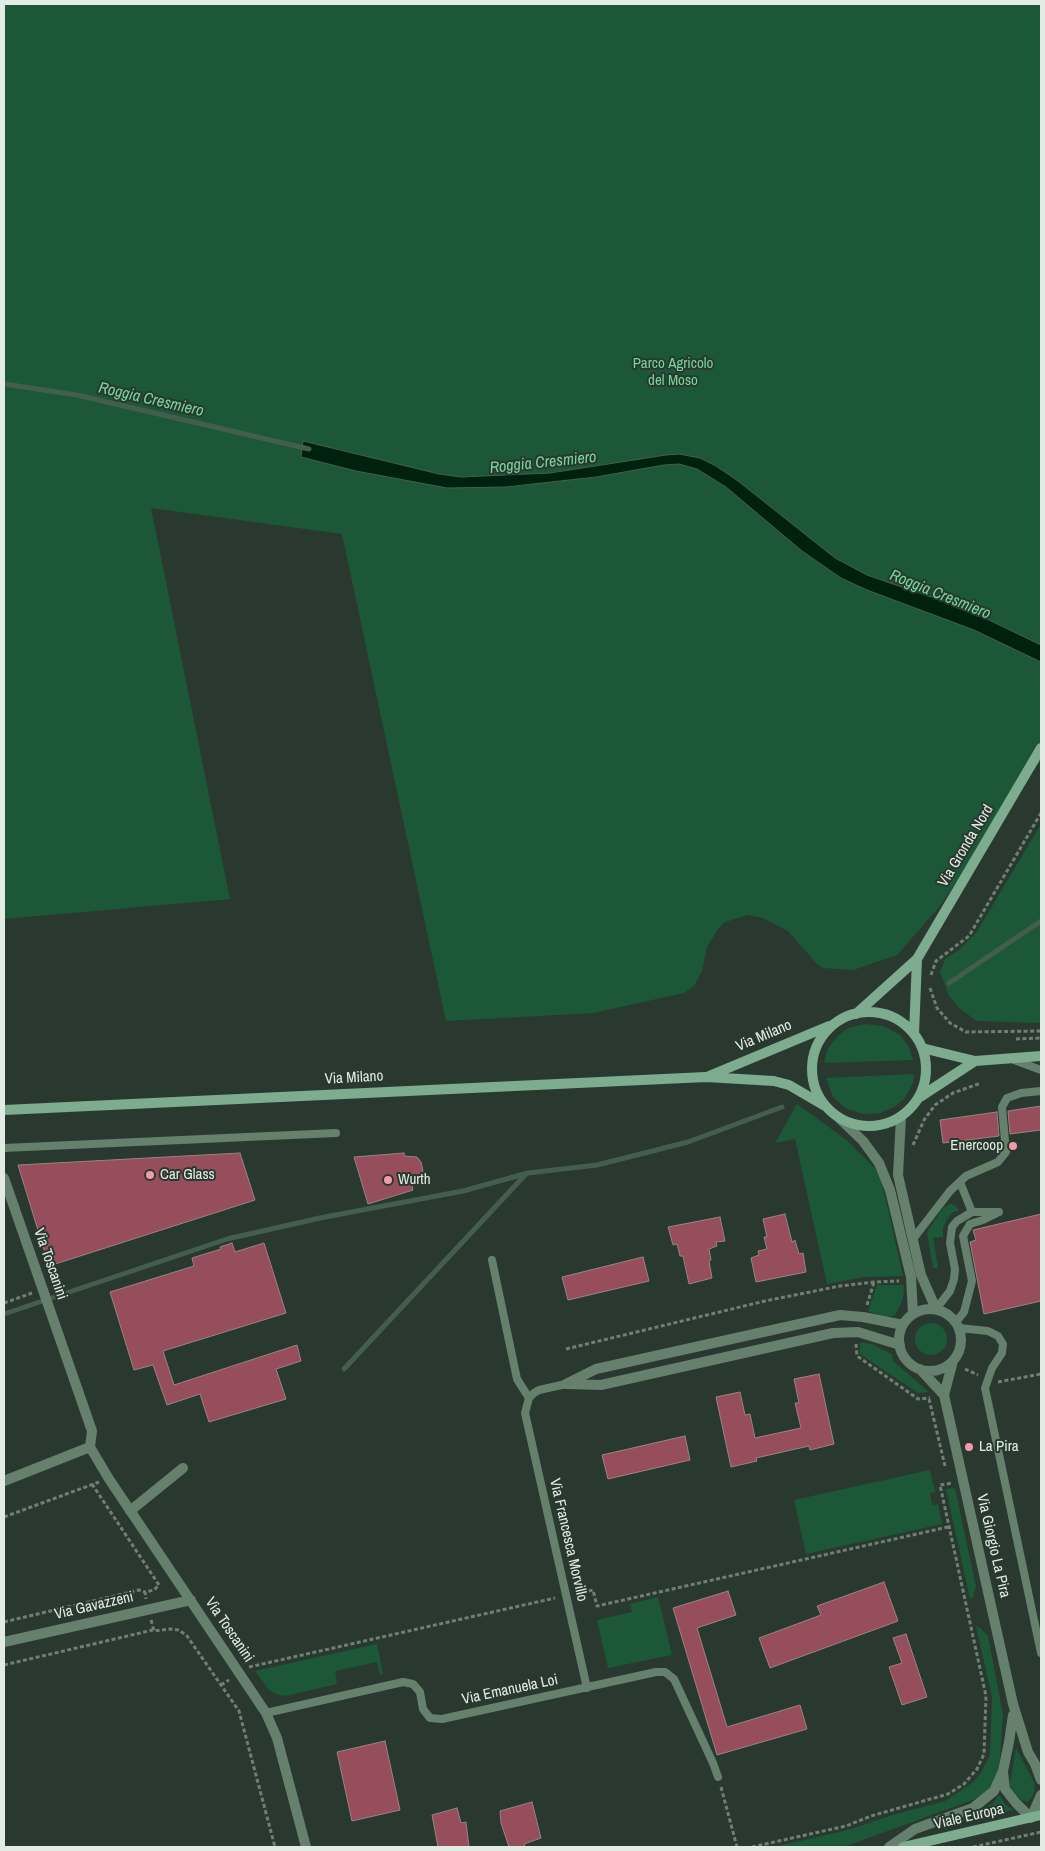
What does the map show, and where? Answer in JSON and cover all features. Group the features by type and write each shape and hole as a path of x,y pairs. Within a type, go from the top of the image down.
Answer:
{"main road":[{"name":"Via Gronda Nord","path":"856,1014 917,959 1041,748"},
{"name":"Via Gronda Nord","path":"914,1034 917,959"},
{"name":"Via Milano","path":"4,1110 706,1077 774,1081 789,1085 825,1106 840,1119 855,1125 871,1127 886,1124 901,1117 911,1109 919,1098 924,1086 926,1061 922,1048 914,1034 903,1023 888,1015 872,1012 856,1014 706,1077"},
{"name":"Via Milano","path":"825,1106 812,1078 812,1062 816,1048 824,1034 835,1024"},
{"name":"Via Milano","path":"922,1048 975,1061 1041,1056"},
{"name":"Via Milano","path":"919,1098 975,1061"},
{"name":"Viale Europa","path":"904,1847 1036,1817"}],"street":[{"path":"901,1117 898,1175 921,1275 936,1309"},
{"path":"840,1119 863,1141 879,1163 890,1190 911,1280 913,1314"},
{"name":"Via Toscanini","path":"4,1178 92,1430 90,1447 130,1511 266,1713 277,1738 306,1847"},
{"path":"920,1369 938,1370 946,1366 959,1352 961,1342 958,1325 946,1313 936,1309 920,1310 913,1314 903,1325 900,1345 906,1360 920,1369 944,1395"},
{"path":"566,1384 596,1369 840,1315 863,1317 903,1325"},
{"path":"566,1384 601,1385 833,1333 858,1332 900,1345"},
{"path":"749,1335 753,1352"},
{"path":"697,1346 700,1364"},
{"name":"Via Giorgio La Pira","path":"953,1360 944,1395 1013,1704"},
{"path":"4,1481 90,1447"},
{"path":"130,1511 183,1468"},
{"name":"Via Gavazzeni","path":"4,1642 191,1600"},
{"path":"1013,1704 1028,1752 1038,1766 1041,1780"},
{"path":"889,1847 915,1829 973,1808 994,1791 1003,1771 1012,1723 1013,1704"},
{"path":"1003,1771 1005,1789 1016,1803 1036,1817 1041,1795"}],"lane":[{"path":"1009,1058 1041,1070"},
{"path":"913,1239 937,1206 966,1176 998,1162 1006,1152 1002,1107 1007,1098 1021,1093 1041,1091"},
{"path":"4,1148 336,1133"},
{"path":"960,1182 972,1212"},
{"path":"936,1309 950,1291 955,1269 950,1243 952,1227 957,1221 972,1212 999,1212 970,1224 963,1236 972,1281 964,1312 958,1325 988,1330 998,1336 1003,1344 1002,1353 992,1368 985,1388 1041,1653"},
{"path":"492,1260 517,1378 529,1398 539,1390 566,1384"},
{"path":"928,1293 935,1295 950,1291"},
{"name":"Via Francesca Morvillo","path":"529,1398 525,1412 587,1688"},
{"name":"Via Emanuela Loi","path":"266,1713 403,1682 413,1684 420,1692 423,1709 430,1718 442,1719 656,1672 665,1672 674,1679 718,1777"}],"path":[{"path":"1041,813 969,936 936,961 931,972 930,990 941,1013 950,1023 966,1032 1041,1031"},
{"path":"1016,1039 1041,1038"},
{"path":"913,1151 924,1120 936,1105 953,1092 981,1083"},
{"path":"566,1348 765,1301 840,1286 911,1280"},
{"path":"4,1303 43,1291"},
{"path":"929,1398 949,1484"},
{"path":"4,1517 109,1479"},
{"path":"752,1847 846,1826 871,1816 948,1794 964,1784 977,1769 984,1754 986,1696 940,1486 963,1481"},
{"path":"4,1622 139,1590 145,1592 154,1590 159,1585 92,1484"},
{"path":"221,1685 249,1667 593,1590 598,1606 948,1527"},
{"path":"145,1592 153,1630"},
{"path":"4,1664 153,1630 179,1630 187,1636 239,1711 275,1847"},
{"path":"718,1777 737,1847"},
{"path":"973,1847 1041,1832"},
{"path":"997,1842 998,1847"}],"green space":[{"name":"Parco Agricolo del Moso","path":"4,4 1041,4 1041,760 939,907 897,955 853,970 823,968 817,964 788,931 763,918 748,915 725,922 718,929 707,947 702,971 694,986 684,993 593,1013 446,1021 342,534 151,508 230,899 4,919"},
{"path":"1041,824 1041,1023 977,1021 959,1008 949,996 940,972 945,959 959,950 976,933"},
{"path":"865,1024 883,1026 900,1035 909,1047 913,1060 824,1063 829,1047 838,1036 848,1028"},
{"path":"914,1074 913,1083 905,1098 894,1107 880,1113 863,1114 845,1108 833,1097 826,1078"},
{"path":"797,1104 845,1139 875,1168 882,1183 903,1276 864,1277 827,1284 795,1139 775,1143"},
{"path":"950,1204 955,1205 959,1211 953,1212 947,1219 943,1228 943,1237 933,1238 938,1268 933,1268 927,1232 943,1208"},
{"path":"877,1285 904,1285 903,1299 895,1315 881,1316 868,1311"},
{"path":"931,1323 943,1327 947,1339 943,1351 931,1355 919,1351 915,1339 919,1327"},
{"path":"860,1342 872,1344 891,1354 894,1362 929,1392 918,1393 860,1354"},
{"path":"930,1470 935,1492 930,1493 932,1505 938,1504 942,1524 806,1554 794,1500"},
{"path":"955,1488 976,1587 973,1597 970,1599 946,1489"},
{"path":"658,1597 672,1655 608,1668 597,1620 632,1612 630,1604"},
{"path":"976,1626 988,1636 1003,1715 997,1777 985,1793 973,1800 846,1846 773,1847 844,1831 945,1801 972,1783 981,1773 990,1755 992,1697"},
{"path":"377,1644 383,1674 380,1675 377,1662 335,1671 337,1684 285,1696 269,1690 255,1671"},
{"path":"1016,1748 1034,1782 1035,1790 1027,1802 1021,1800 1011,1788 1010,1783"},
{"path":"999,1795 1006,1805 1014,1810 949,1824 978,1813 993,1803"}],"shaded area":[{"path":"303,441 439,474 461,477 550,473 666,455 679,454 700,458 738,481 835,558 867,575 966,609 1041,645 1041,662 974,630 867,590 841,578 802,551 726,487 697,469 679,464 664,465 596,477 506,487 447,488 356,471 301,457"}],"building":[{"path":"1041,1106 1041,1130 1010,1134 1008,1111"},
{"path":"997,1112 999,1136 943,1143 940,1120"},
{"path":"240,1153 255,1200 49,1266 18,1165"},
{"name":"Wurth","path":"404,1153 404,1156 417,1157 421,1162 423,1171 420,1178 411,1181 413,1190 368,1204 354,1157"},
{"path":"785,1214 792,1242 795,1240 799,1254 803,1253 806,1272 756,1282 751,1258 759,1255 758,1251 767,1249 764,1237 767,1237 763,1219"},
{"path":"1041,1214 1041,1301 984,1314 970,1242 976,1240 973,1230"},
{"path":"720,1217 725,1241 716,1242 717,1246 709,1249 712,1278 689,1284 683,1256 680,1256 677,1244 673,1245 668,1227"},
{"path":"232,1243 235,1252 264,1243 286,1313 163,1351 174,1385 297,1345 301,1361 276,1369 286,1399 209,1422 200,1394 167,1405 153,1365 134,1370 110,1292 194,1266 192,1258 221,1249 220,1247"},
{"path":"643,1257 649,1281 568,1300 562,1277"},
{"path":"819,1374 834,1444 810,1450 809,1446 756,1458 757,1461 731,1467 716,1397 740,1392 745,1415 750,1414 755,1438 801,1428 795,1403 799,1403 794,1379"},
{"path":"685,1436 690,1460 608,1479 602,1455"},
{"path":"884,1582 898,1621 770,1668 759,1638 821,1615 817,1606"},
{"path":"728,1591 736,1615 697,1628 727,1727 800,1705 807,1729 717,1755 673,1608"},
{"path":"906,1634 927,1697 902,1705 889,1667 902,1663 893,1638"},
{"path":"385,1741 400,1810 352,1821 337,1752"},
{"path":"532,1802 541,1838 524,1844 525,1847 509,1847 501,1823 500,1811"},
{"path":"457,1808 461,1823 466,1822 469,1847 438,1847 432,1815"}],"waterway":[{"name":"Roggia Cresmiero","path":"4,384 77,395 309,449"},
{"path":"949,983 1041,921"},
{"path":"4,1314 227,1239 320,1218 463,1191 528,1173 597,1165 688,1142 782,1107"},
{"path":"344,1369 526,1174"}],"place":[{"name":"Enercoop","path":"1013,1146"},
{"name":"Car Glass","path":"150,1175"},
{"name":"Wurth","path":"388,1180"},
{"name":"La Pira","path":"969,1447"}]}
